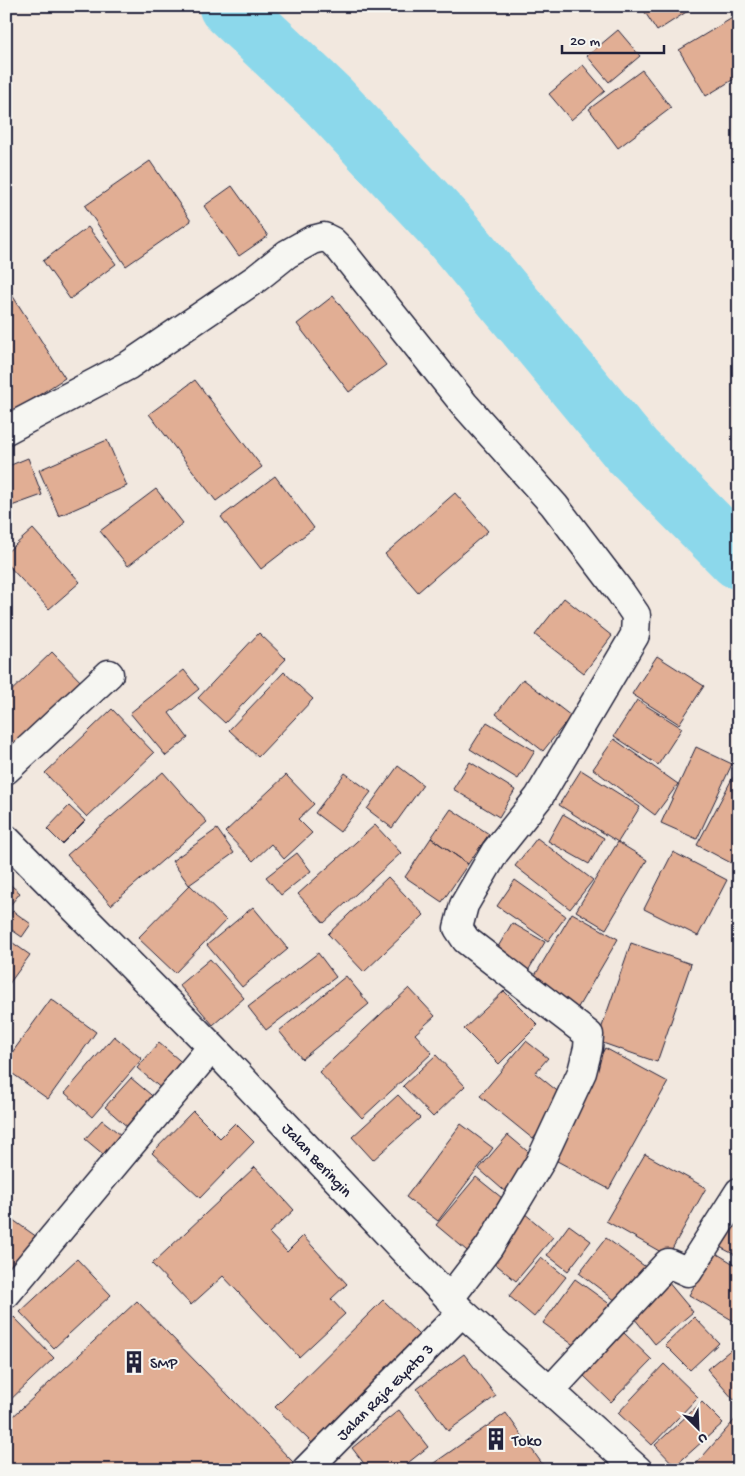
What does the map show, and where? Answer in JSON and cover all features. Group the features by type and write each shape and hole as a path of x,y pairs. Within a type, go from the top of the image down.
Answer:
{"street":[{"name":"Jalan Raja Eyato 3","path":"6,430 128,365 257,278 287,254 312,240 324,238 332,241 340,249 464,404 554,505 636,615 634,635 590,713 539,797 495,852 464,905 458,928 466,940 589,1036 582,1072 540,1162 455,1306 306,1470"},
{"path":"6,770 108,674"},
{"name":"Jalan Beringin","path":"6,839 212,1047 455,1306 638,1470"},
{"path":"6,1294 212,1047"},
{"path":"550,1391 668,1262 688,1272 739,1192"}],"building":[{"path":"641,6 694,6 694,7 657,31"},
{"path":"739,14 739,76 706,96 679,50"},
{"path":"618,30 640,56 609,82 587,56"},
{"path":"583,65 605,91 571,120 549,94"},
{"path":"642,70 671,108 618,148 589,109"},
{"path":"150,161 191,221 126,266 85,206"},
{"path":"232,186 268,236 239,256 204,206"},
{"path":"88,227 116,264 70,299 43,261"},
{"path":"7,287 65,378 10,414 6,408"},
{"path":"333,296 386,365 349,392 297,324"},
{"path":"195,380 262,467 216,501 149,414"},
{"path":"107,440 127,486 59,516 39,470"},
{"path":"28,458 42,495 6,508 6,467"},
{"path":"275,476 314,528 261,569 221,517"},
{"path":"156,489 183,523 128,566 100,531"},
{"path":"455,493 488,531 418,592 385,554"},
{"path":"33,529 80,582 49,609 6,563 6,553"},
{"path":"564,598 612,636 584,673 535,635"},
{"path":"259,633 286,659 225,723 198,698"},
{"path":"52,652 87,688 6,767 6,696"},
{"path":"657,656 704,686 679,724 632,694"},
{"path":"184,670 199,689 169,713 188,738 166,756 130,713"},
{"path":"284,672 313,699 258,757 229,730"},
{"path":"523,679 571,716 543,751 496,714"},
{"path":"637,700 682,728 658,765 614,736"},
{"path":"112,709 154,753 87,817 45,773"},
{"path":"487,722 535,751 518,779 470,749"},
{"path":"614,739 678,784 655,815 593,769"},
{"path":"696,747 732,764 697,839 661,823"},
{"path":"470,762 515,790 499,817 453,789"},
{"path":"398,766 423,785 392,828 367,809"},
{"path":"581,770 640,807 618,842 559,805"},
{"path":"163,772 207,822 111,905 67,855"},
{"path":"345,773 371,792 340,832 315,813"},
{"path":"286,775 314,804 298,819 312,833 284,859 271,844 253,861 225,832"},
{"path":"733,777 739,780 739,849 731,863 697,845"},
{"path":"69,806 85,821 62,844 47,829"},
{"path":"451,809 489,834 468,864 431,838"},
{"path":"563,814 604,838 589,864 548,841"},
{"path":"375,825 401,853 324,923 298,894"},
{"path":"217,829 234,853 189,885 172,861"},
{"path":"431,838 468,864 442,902 405,877"},
{"path":"537,838 593,880 570,909 515,866"},
{"path":"618,842 647,860 606,929 576,911"},
{"path":"673,852 727,880 698,936 644,909"},
{"path":"297,853 311,871 281,895 266,877"},
{"path":"388,877 424,915 364,972 328,934"},
{"path":"515,880 566,916 548,941 497,906"},
{"path":"6,881 20,893 8,908 6,907"},
{"path":"190,885 226,920 175,973 138,938"},
{"path":"253,907 288,949 242,987 207,945"},
{"path":"13,911 31,924 22,937 6,926 6,920"},
{"path":"572,913 618,939 577,1009 531,982"},
{"path":"512,923 545,942 525,976 492,957"},
{"path":"6,938 30,955 6,988"},
{"path":"631,943 691,964 657,1062 597,1041"},
{"path":"318,953 336,977 266,1030 248,1007"},
{"path":"210,959 244,998 213,1025 179,985"},
{"path":"346,976 369,1004 302,1059 279,1031"},
{"path":"409,988 435,1016 415,1034 432,1053 362,1118 319,1072"},
{"path":"504,991 538,1025 499,1064 464,1029"},
{"path":"51,999 96,1032 48,1099 6,1069 6,1061"},
{"path":"114,1036 142,1059 92,1117 65,1093"},
{"path":"526,1041 548,1058 535,1073 566,1098 533,1139 480,1096"},
{"path":"159,1043 185,1065 163,1090 137,1068"},
{"path":"605,1048 668,1082 609,1189 546,1155"},
{"path":"436,1055 465,1086 433,1117 403,1086"},
{"path":"131,1078 157,1100 131,1130 105,1107"},
{"path":"398,1095 420,1118 373,1160 352,1137"},
{"path":"193,1111 220,1138 235,1123 254,1142 200,1198 152,1153"},
{"path":"102,1120 121,1135 104,1155 85,1139"},
{"path":"461,1124 493,1148 438,1221 406,1197"},
{"path":"508,1135 539,1161 509,1195 479,1169"},
{"path":"645,1154 706,1188 668,1256 606,1221"},
{"path":"255,1167 294,1210 269,1233 287,1252 303,1236 347,1284 331,1299 345,1314 299,1357 223,1276 191,1305 152,1264"},
{"path":"476,1177 512,1206 472,1255 436,1225"},
{"path":"739,1211 739,1257 720,1247"},
{"path":"524,1213 553,1237 516,1281 487,1257"},
{"path":"6,1215 37,1237 10,1275 6,1272"},
{"path":"569,1225 591,1241 568,1271 547,1255"},
{"path":"606,1238 647,1268 620,1304 579,1273"},
{"path":"714,1252 739,1267 739,1324 689,1295"},
{"path":"541,1257 566,1277 534,1317 509,1296"},
{"path":"77,1259 111,1295 54,1348 20,1312"},
{"path":"575,1279 611,1305 579,1349 543,1323"},
{"path":"668,1282 693,1312 655,1344 630,1313"},
{"path":"383,1300 419,1335 312,1443 275,1407"},
{"name":"SMP","path":"137,1301 293,1462 284,1470 6,1470 6,1423"},
{"path":"14,1317 54,1358 6,1404 6,1325"},
{"path":"694,1317 719,1343 690,1370 665,1345"},
{"path":"624,1333 652,1360 611,1402 583,1375"},
{"path":"739,1343 739,1395 734,1400 707,1369"},
{"path":"464,1354 496,1396 448,1431 417,1389"},
{"path":"664,1364 698,1397 652,1445 618,1413"},
{"path":"702,1402 723,1423 675,1466 655,1445"},
{"path":"399,1410 428,1447 399,1470 369,1470 352,1448"},
{"name":"Toko","path":"506,1413 543,1465 536,1470 424,1470"},
{"path":"739,1415 739,1470 703,1470 696,1464"}],"waterway":[{"path":"229,6 328,100 450,231 633,452 739,559"}],"place":[{"name":"SMP","path":"134,1362"},
{"name":"Toko","path":"496,1439"}]}
